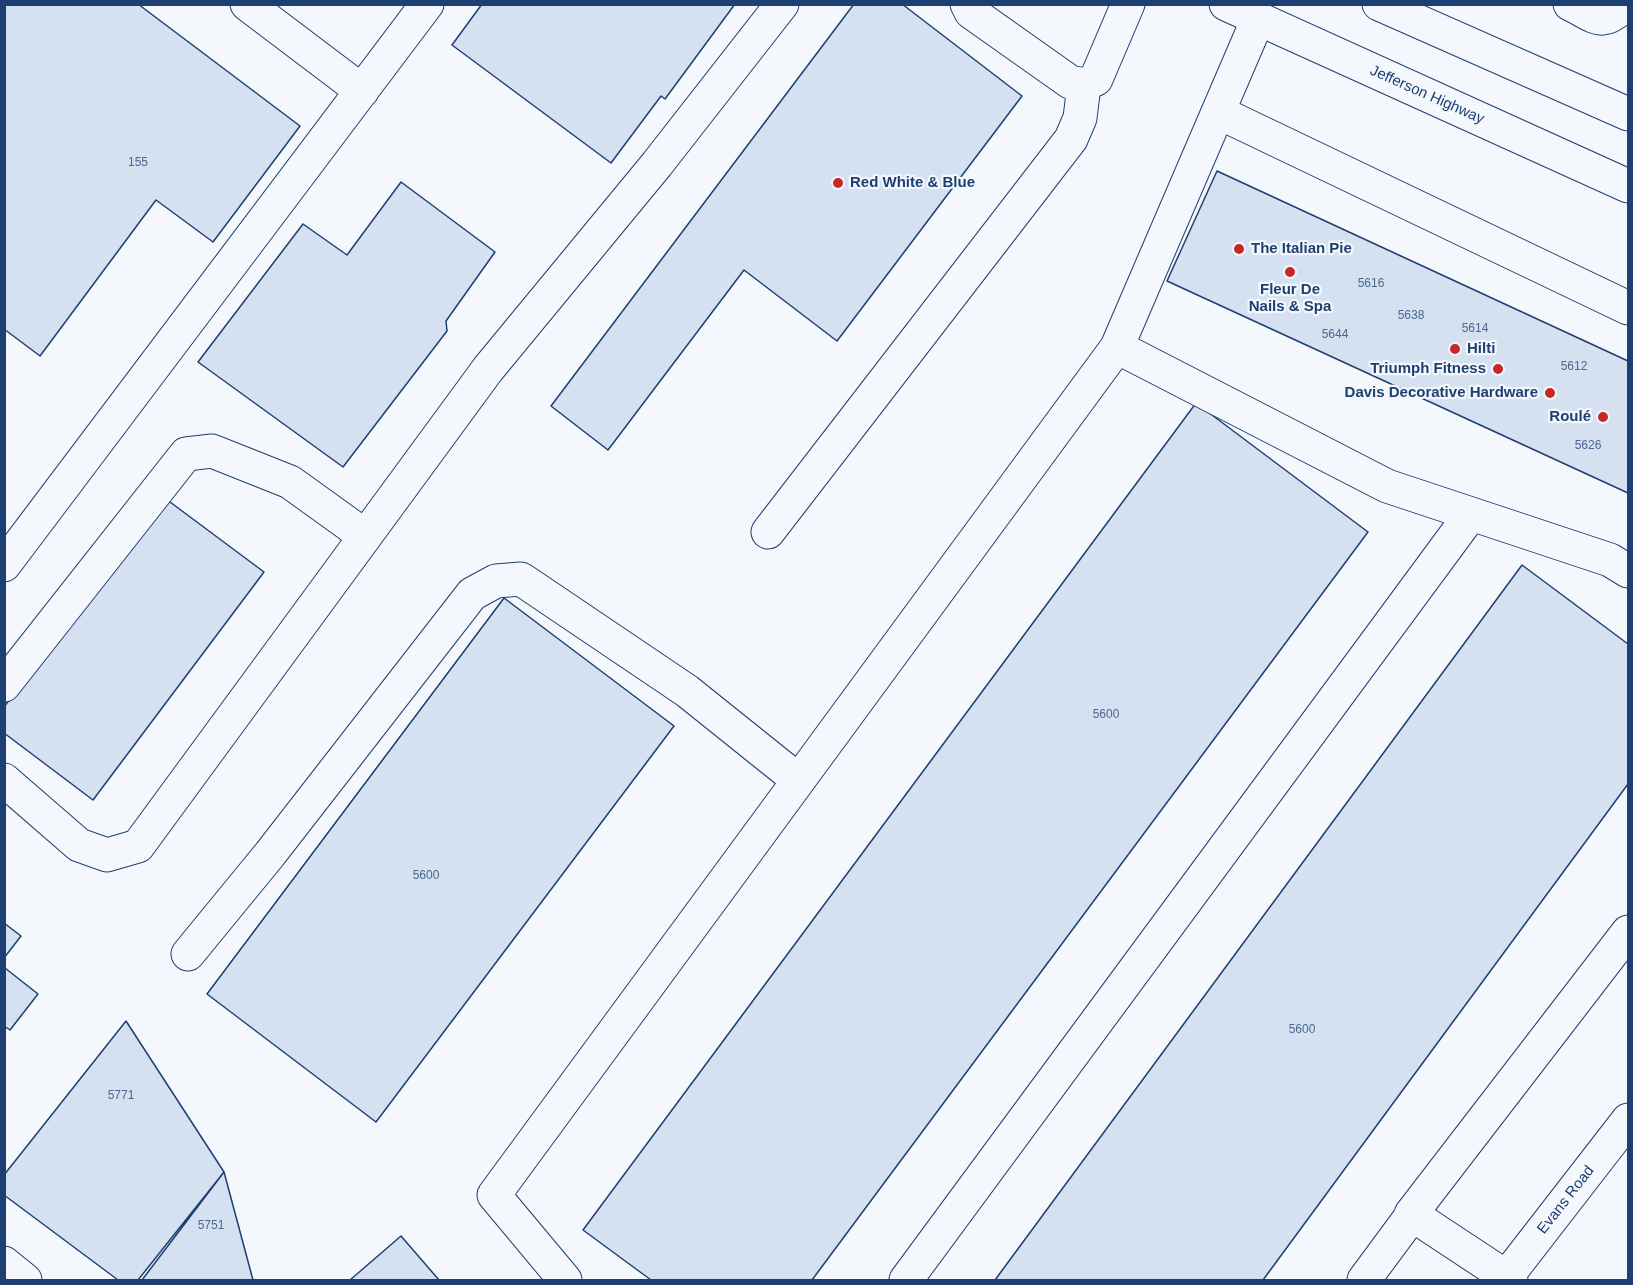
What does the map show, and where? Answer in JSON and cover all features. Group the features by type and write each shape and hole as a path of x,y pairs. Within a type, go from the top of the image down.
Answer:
{"main road":[{"path":"248,4 362,91"},
{"path":"4,565 427,4"},
{"path":"4,780 79,845 107,855 138,846 488,369 657,164 782,4"},
{"path":"967,4 971,12 1070,82 1084,85 1096,79 1128,4"},
{"name":"Jefferson Highway","path":"1226,4 1629,186"},
{"path":"1379,4 1629,114"},
{"path":"1570,4 1601,19 1608,19 1626,4"},
{"path":"565,1281 494,1195 1117,347 1258,19"},
{"path":"768,532 1071,139 1080,118 1084,85"},
{"path":"1218,112 1629,308"},
{"path":"1117,347 1388,486 1610,560 1629,571"},
{"path":"4,685 186,454 212,451 290,482 365,536"},
{"path":"906,1281 1471,514"},
{"path":"188,954 270,854 472,594 496,581 521,579 687,691 798,780"},
{"path":"1364,1281 1411,1214 1629,932"},
{"name":"Evans Road","path":"1507,1279 1629,1120"},
{"path":"1412,1215 1507,1279"},
{"path":"4,1263 25,1281"}],"building":[{"path":"4,4 138,4 300,126 213,242 156,200 40,356 4,329"},
{"path":"482,4 735,4 665,99 661,96 611,163 452,45"},
{"name":"Red White & Blue","path":"854,4 902,4 1022,96 837,341 744,270 608,450 551,406"},
{"path":"1217,171 1628,361 1628,493 1167,281"},
{"path":"401,182 495,252 446,321 447,331 343,467 198,362 303,224 347,255"},
{"path":"1196,403 1368,532 812,1280 651,1280 583,1230"},
{"path":"162,496 264,572 93,800 4,733 4,707"},
{"path":"1522,565 1628,644 1628,784 1263,1280 995,1280"},
{"path":"504,598 674,726 376,1122 207,994"},
{"path":"4,923 21,936 4,958"},
{"path":"5,968 38,994 10,1030 4,1026"},
{"path":"126,1021 224,1172 138,1280 118,1280 4,1195 4,1175"},
{"path":"224,1172 253,1280 142,1280"},
{"path":"401,1236 439,1280 350,1280"}],"place":[{"name":"Red White & Blue","path":"838,183"},
{"name":"The Italian Pie","path":"1239,249"},
{"name":"Fleur De Nails & Spa","path":"1290,272"},
{"name":"Hilti","path":"1455,349"},
{"name":"Triumph Fitness","path":"1498,369"},
{"name":"Davis Decorative Hardware","path":"1550,393"},
{"name":"Roulé","path":"1603,417"}]}
